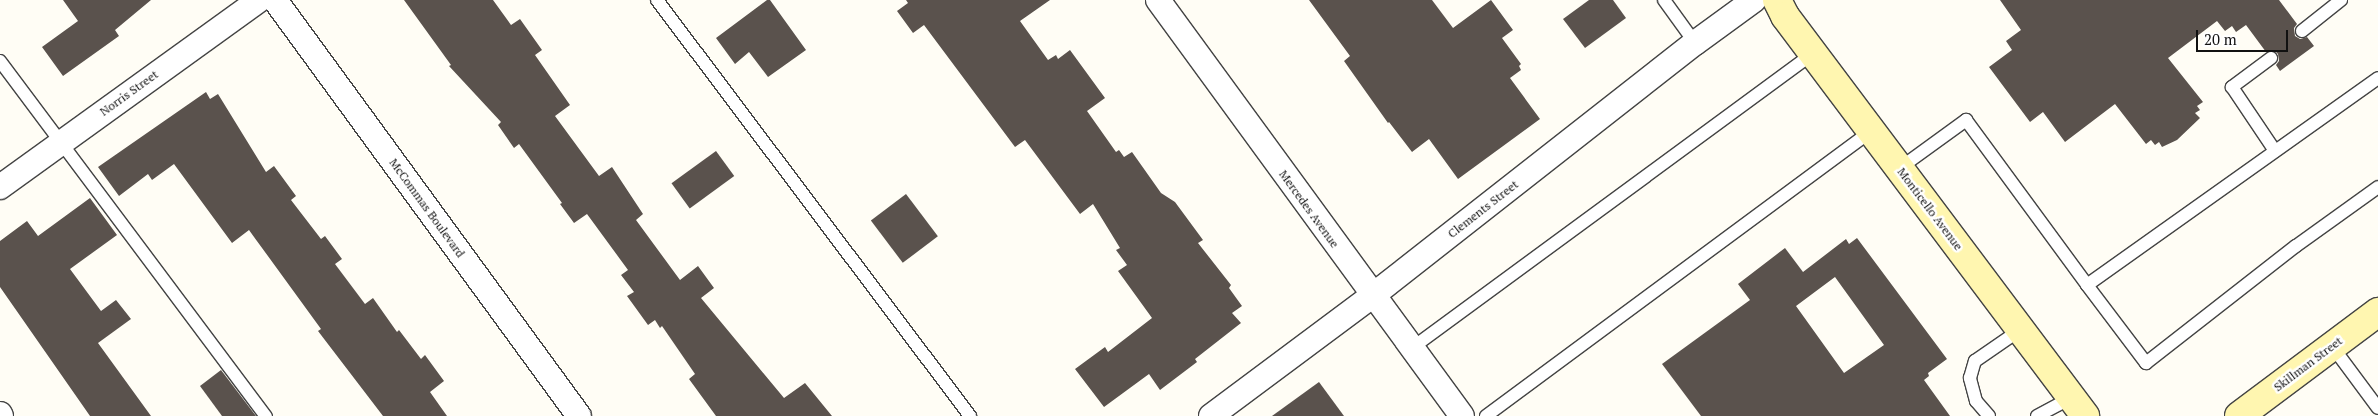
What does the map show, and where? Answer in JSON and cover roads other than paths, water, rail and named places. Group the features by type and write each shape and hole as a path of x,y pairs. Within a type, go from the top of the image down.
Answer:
{"street":[{"name":"Norris Street","path":"0,187 259,0"},
{"name":"McCommas Boulevard","path":"275,0 579,416"},
{"name":"Mercedes Avenue","path":"1158,0 1372,296 1462,416"},
{"name":"Clements Street","path":"1211,416 1372,296 1695,43 1754,0"},
{"name":"Monticello Avenue","path":"1777,0 1785,16 2078,407"},
{"name":"Skillman Street","path":"2239,416 2378,312"}],"lane":[{"path":"657,0 970,416"},
{"path":"1664,0 1695,43"},
{"path":"2302,31 2341,0"},
{"path":"1412,348 1813,53"},
{"path":"2271,58 2232,87 2275,151"},
{"path":"0,61 266,416"},
{"path":"2087,285 2378,78"},
{"path":"1900,168 1966,120 2146,363 2296,246 2378,186"},
{"path":"1486,416 1871,131"},
{"path":"1989,416 1976,401 1972,386 1970,378 1975,361 2020,330"},
{"path":"2332,346 2378,408"},
{"path":"2037,416 2078,407"}]}
